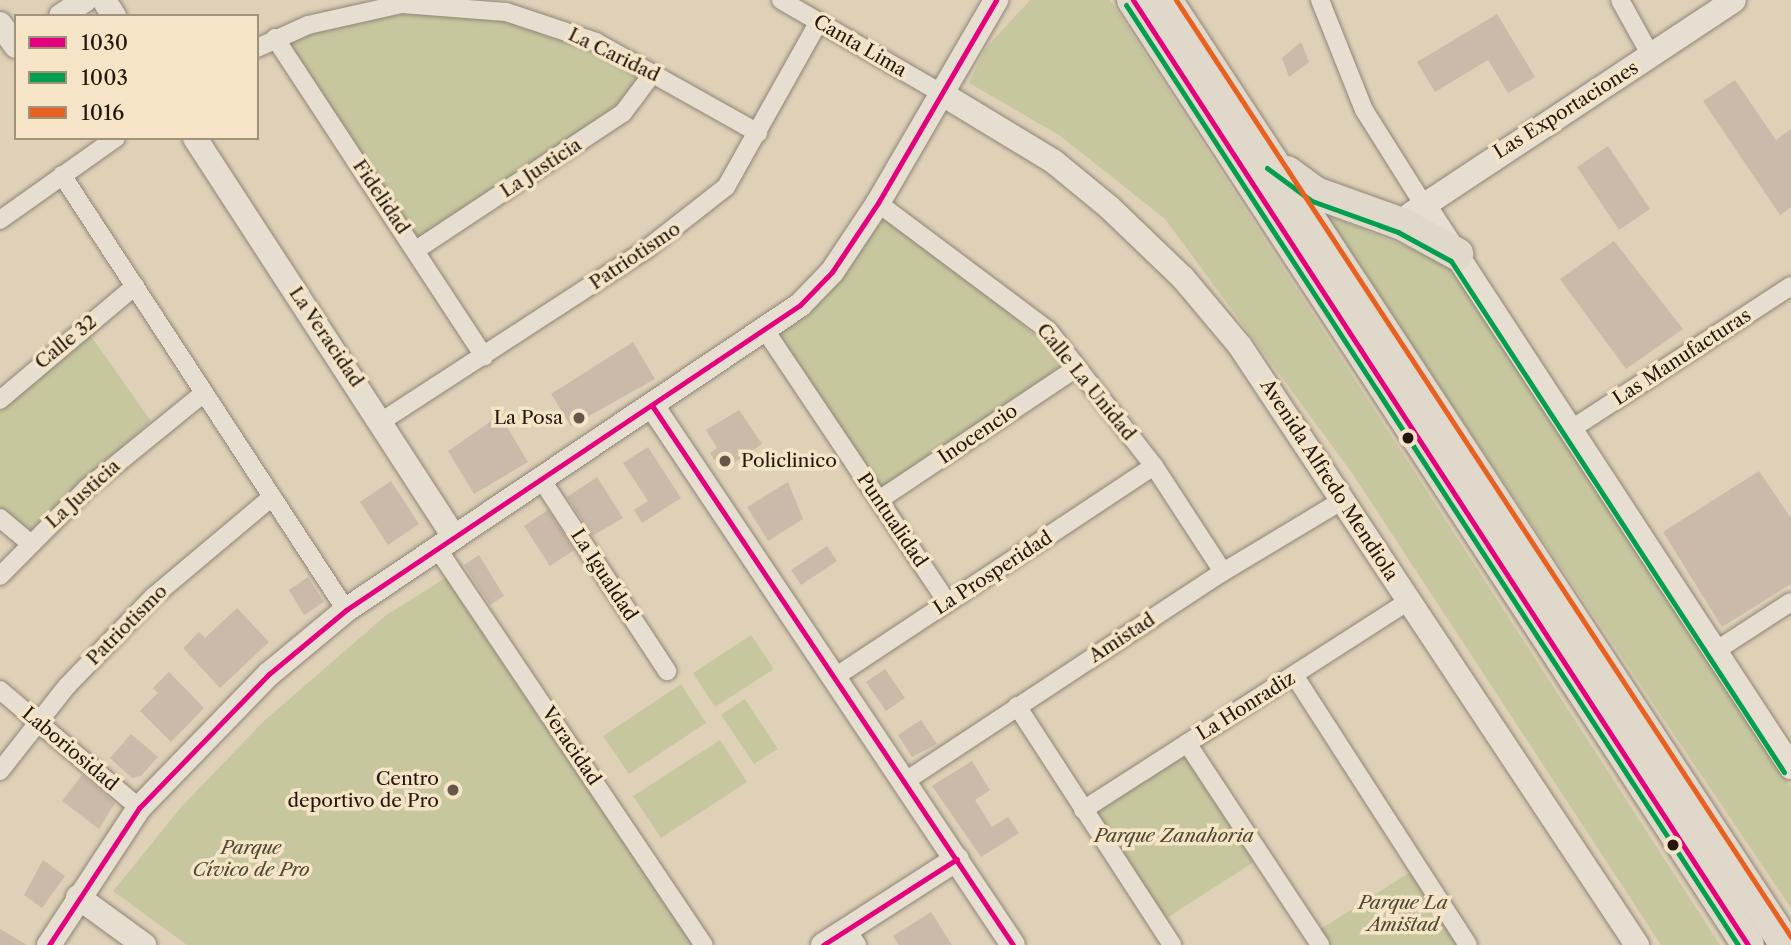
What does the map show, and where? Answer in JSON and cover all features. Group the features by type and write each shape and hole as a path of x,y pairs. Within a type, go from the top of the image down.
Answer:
{"highway":[{"path":"1133,0 1748,945"},
{"path":"1166,0 1786,945"},
{"path":"1272,161 1316,193 1412,213 1457,254"}],"street":[{"path":"64,14 85,0"},
{"name":"Canta Lima","path":"781,0 939,92"},
{"path":"49,945 78,897 139,808 270,674 346,610 767,332 832,272 878,203 939,92 996,0"},
{"path":"1320,0 1364,110 1412,213"},
{"path":"1620,0 1651,56"},
{"name":"Las Exportaciones","path":"1412,213 1734,0"},
{"name":"La Caridad","path":"259,47 275,38 347,13 402,4 450,5 548,25 596,42 758,133"},
{"name":"Patriotismo","path":"382,421 694,216 726,187 818,23"},
{"path":"0,24 14,43"},
{"name":"Fidelidad","path":"275,38 484,356"},
{"name":"La Justicia","path":"416,250 623,113 653,73"},
{"name":"Avenida Alfredo Mendiola","path":"939,92 1053,161 1184,278 1240,346 1637,945"},
{"path":"0,220 113,140"},
{"name":"La Veracidad","path":"196,140 382,421 446,543"},
{"path":"62,175 346,610"},
{"name":"Calle La Unidad","path":"878,203 1048,330 1154,466 1223,572"},
{"path":"1457,254 1573,428 1791,767"},
{"name":"Calle 32","path":"0,400 135,286"},
{"name":"Las Manufacturas","path":"1573,428 1791,286"},
{"name":"Puntualidad","path":"767,332 947,602"},
{"name":"Inocencio","path":"879,500 1076,368"},
{"name":"La Justicia","path":"0,576 30,542 144,439 205,393"},
{"path":"653,407 832,679 1013,945"},
{"name":"La Prosperidad","path":"832,679 1154,466"},
{"name":"La Igualdad","path":"541,479 667,671"},
{"name":"Patriotismo","path":"0,771 37,722 154,596 272,497"},
{"name":"Amistad","path":"904,782 1223,572 1343,500"},
{"path":"0,517 30,542"},
{"name":"Veracidad","path":"446,543 704,945"},
{"name":"La Honradiz","path":"1083,810 1408,601"},
{"path":"1717,650 1791,603"},
{"path":"1294,675 1468,945"},
{"name":"Laboriosidad","path":"0,690 139,808"},
{"path":"1017,706 1172,945"},
{"path":"1187,743 1320,945"},
{"path":"823,945 852,937 957,859"},
{"path":"78,897 144,945"}],"green space":[{"path":"1030,0 1110,0 1720,945 1661,945 1352,473 1165,219 1059,135 969,83 985,49"},
{"path":"400,12 496,17 590,47 642,75 617,109 418,240 287,42 308,31"},
{"path":"881,214 966,273 1068,366 881,488 778,334"},
{"path":"1323,214 1446,262 1791,788 1791,908"},
{"path":"88,332 151,421 28,533 0,511 0,410"},
{"name":"Centro deportivo de Pro","path":"447,577 705,945 187,945 113,891 183,805 264,721 385,616"},
{"path":"751,635 774,669 715,707 693,673"},
{"path":"681,684 706,723 629,774 603,736"},
{"path":"745,699 778,749 754,764 721,715"},
{"path":"720,740 747,782 661,838 633,796"},
{"name":"Parque Zanahoria","path":"1185,750 1257,860 1162,921 1091,812"},
{"name":"Parque La Amistad","path":"1412,871 1460,945 1325,945 1316,932"}],"building":[{"path":"1497,14 1535,77 1508,93 1488,60 1435,92 1417,62"},
{"path":"1301,42 1309,62 1289,77 1282,58"},
{"path":"1735,80 1776,140 1791,129 1791,207 1780,215 1703,101"},
{"path":"1608,146 1650,209 1619,230 1577,167"},
{"path":"1614,241 1683,329 1626,369 1560,279"},
{"path":"633,342 655,379 571,426 551,394"},
{"path":"739,410 762,444 722,471 710,453 717,448 706,430"},
{"path":"500,415 528,462 474,494 448,451"},
{"path":"648,447 681,498 642,523 634,510 648,501 623,463"},
{"path":"1759,471 1791,518 1791,584 1722,627 1663,532"},
{"path":"597,477 623,518 592,536 567,497"},
{"path":"391,481 419,524 388,545 360,502"},
{"path":"788,482 803,519 768,541 747,507"},
{"path":"548,510 574,550 550,566 524,526"},
{"path":"827,546 837,561 801,585 791,570"},
{"path":"479,555 504,596 490,605 464,565"},
{"path":"308,577 324,602 304,615 289,590"},
{"path":"237,608 269,642 220,688 183,648 199,632 205,638"},
{"path":"885,669 905,698 886,711 866,682"},
{"path":"169,672 204,708 171,742 140,711 158,693 153,688"},
{"path":"921,720 937,744 912,757 898,735"},
{"path":"131,734 158,757 141,776 132,778 110,758"},
{"path":"972,761 990,790 975,800 992,827 1008,817 1019,833 981,857 932,786"},
{"path":"82,775 115,803 99,829 62,801"},
{"path":"43,860 65,876 42,908 24,895"},
{"path":"931,912 952,945 899,945 893,936"},
{"path":"0,929 27,945 0,945"}],"transit line":[{"name":"1030","path":"49,945 139,808 269,674 346,610 800,305 832,272 878,203 996,0"},
{"name":"1030","path":"1133,0 1748,945"},
{"name":"1016","path":"1176,0 1791,937"},
{"name":"1003","path":"1126,5 1738,945"},
{"name":"1003","path":"1267,168 1312,201 1398,232 1451,261 1784,772"},
{"name":"1030","path":"653,407 1013,945"},
{"name":"1030","path":"823,945 957,859"}],"place":[{"name":"La Posa","path":"579,418"},
{"name":"Policlinico","path":"725,461"},
{"name":"Centro deportivo de Pro","path":"453,790"}],"park label":[{"name":"Parque Cívico de Pro","path":"251,859"}]}
